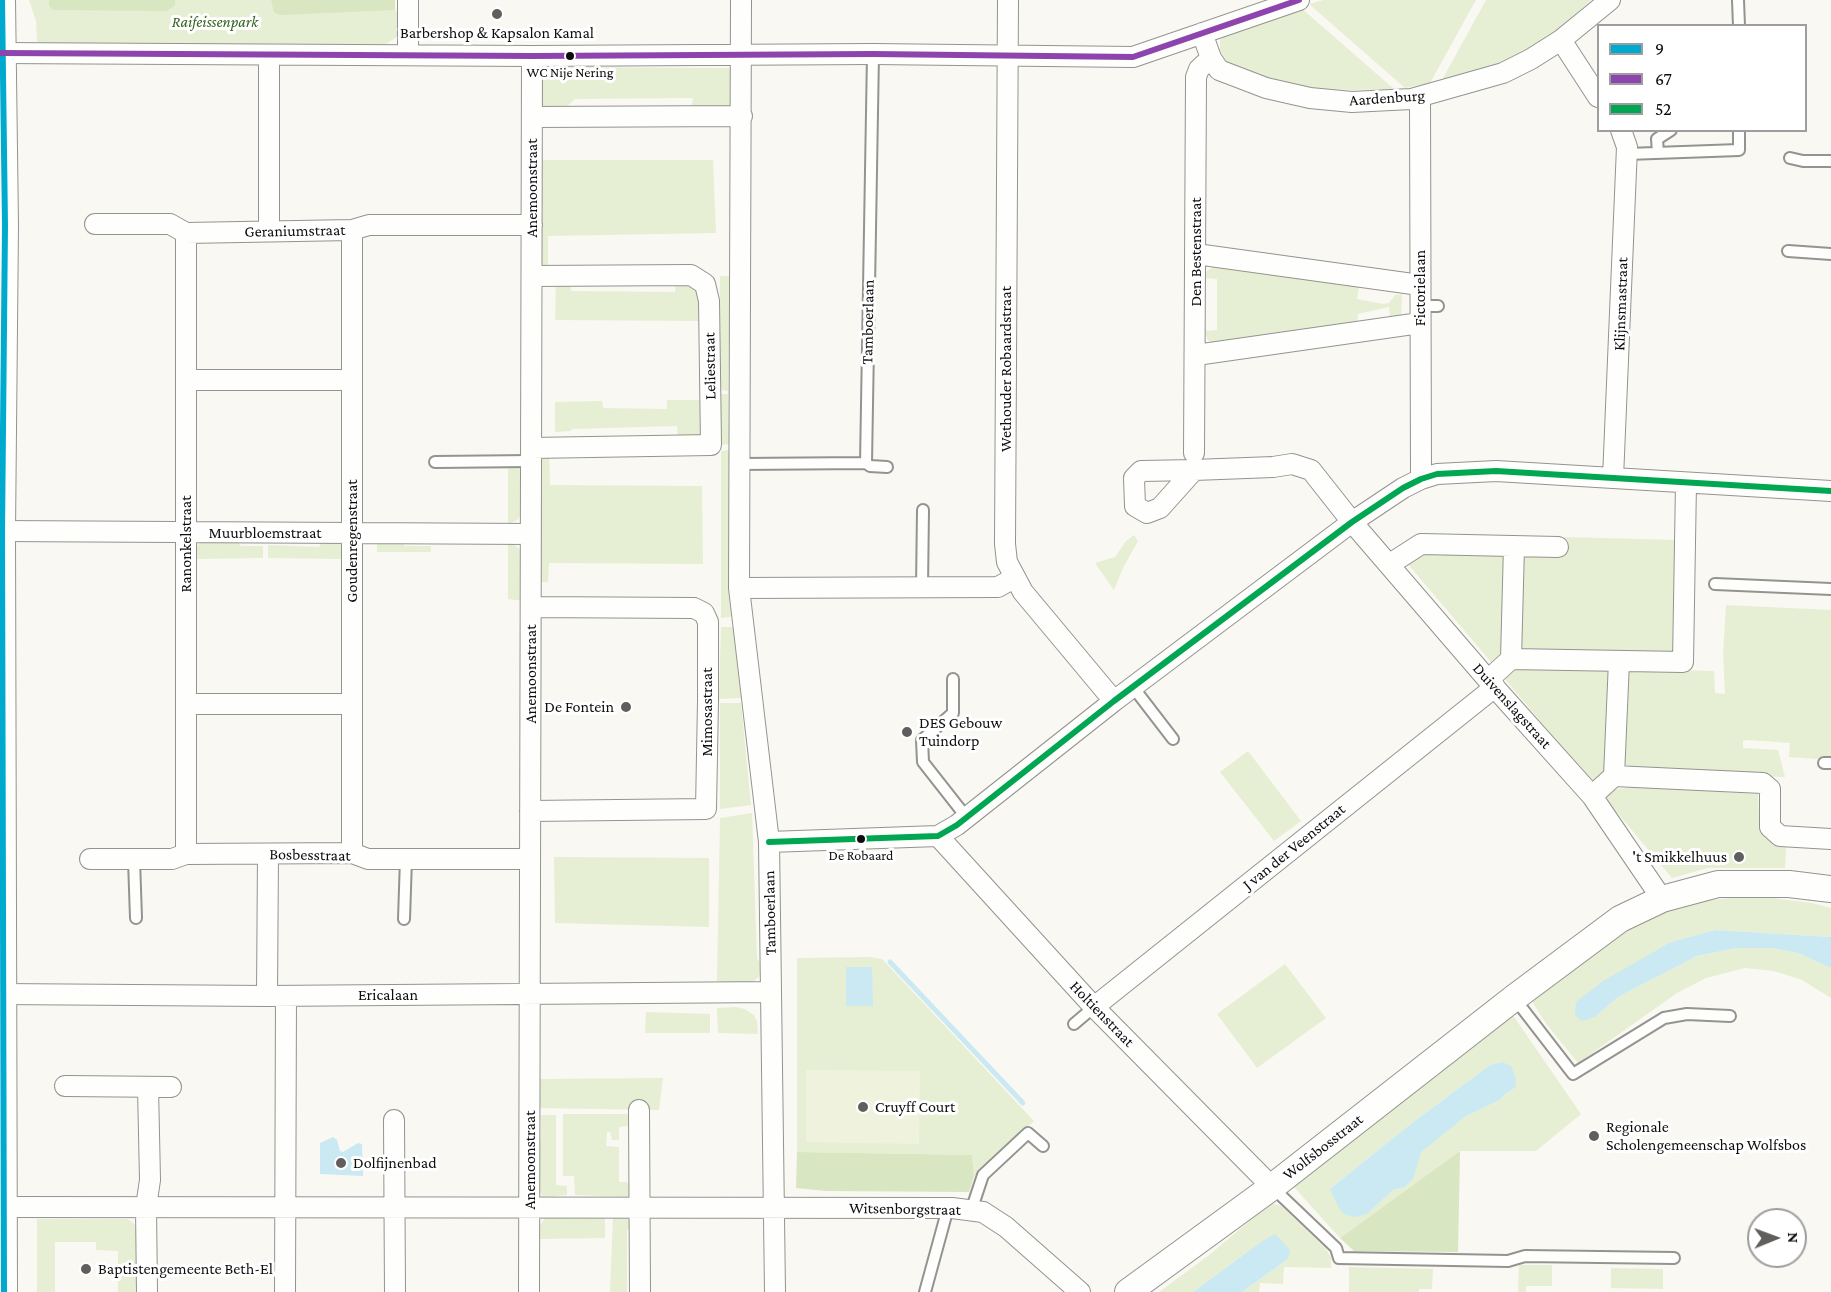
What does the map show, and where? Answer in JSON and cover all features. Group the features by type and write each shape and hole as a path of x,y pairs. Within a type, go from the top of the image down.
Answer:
{"street":[{"path":"2,0 5,225 1,531 4,1292"},
{"path":"408,0 408,55"},
{"name":"Tamboerlaan","path":"741,0 739,588 769,842 776,1292"},
{"name":"Wethouder Robaardstraat","path":"1008,0 1005,544 1007,562 1023,592 1114,700"},
{"path":"2,53 532,56 873,54 1133,57 1299,0"},
{"name":"Aardenburg","path":"1211,58 1220,70 1237,78 1266,88 1310,98 1352,102 1420,98 1503,73 1531,59 1561,40 1610,0"},
{"path":"1202,33 1211,58"},
{"path":"1561,40 1597,94"},
{"path":"269,55 269,231"},
{"name":"Anemoonstraat","path":"529,1292 532,56"},
{"name":"Den Bestenstraat","path":"1211,58 1203,64 1196,77 1194,462 1273,467 1292,464 1311,470 1352,522"},
{"name":"Fictorielaan","path":"1420,98 1420,285 1426,311 1421,479"},
{"path":"532,117 742,116"},
{"name":"Klijnsmastraat","path":"1613,478 1627,154 1622,132"},
{"name":"Geraniumstraat","path":"95,224 170,224 186,233 352,230 369,225 532,225"},
{"name":"Goudenregenstraat","path":"352,230 352,853"},
{"name":"Ranonkelstraat","path":"186,233 186,854"},
{"path":"1196,254 1420,285"},
{"name":"Leliestraat","path":"531,454 711,445 709,301 705,284 691,275 532,276"},
{"path":"1196,355 1426,311"},
{"path":"186,380 352,380"},
{"path":"769,842 938,836 967,818 1114,700 1352,522 1402,488 1421,479 1437,474 1496,471 1831,491"},
{"path":"1514,546 1511,659 1683,662 1686,483"},
{"name":"Duivenslagstraat","path":"1352,522 1592,796 1662,899"},
{"name":"Muurbloemstraat","path":"1,531 531,534"},
{"path":"1390,564 1420,544 1558,547"},
{"path":"739,588 998,587 1014,578"},
{"name":"Mimosastraat","path":"530,812 706,809 708,679 708,622 704,613 694,608 531,607"},
{"name":"J van der Veenstraat","path":"1094,1007 1492,683 1511,659"},
{"path":"1614,776 1619,661"},
{"path":"186,704 352,704"},
{"path":"1592,796 1614,776 1763,783 1770,789 1770,827 1780,836 1831,839"},
{"name":"Holtienstraat","path":"938,836 1094,1007 1272,1187"},
{"name":"Bosbesstraat","path":"90,859 172,859 186,854 352,853 368,860 530,859"},
{"path":"268,854 277,996 285,1207 285,1292"},
{"name":"Wolfsbosstraat","path":"1128,1292 1272,1187 1514,998 1620,919 1662,899 1718,884 1789,884 1831,890"},
{"name":"Ericalaan","path":"2,994 277,996 771,992"},
{"path":"65,1086 171,1087"},
{"path":"147,1292 146,1207 150,1180 148,1087"},
{"path":"639,1110 640,1292"},
{"path":"394,1120 395,1292"},
{"name":"Witsenborgstraat","path":"3,1207 948,1208 983,1212 1006,1227 1080,1292"}],"lane":[{"path":"1738,0 1738,24"},
{"name":"Tamboerlaan","path":"866,463 873,54"},
{"path":"1658,153 1657,139 1668,132"},
{"path":"1627,154 1739,150 1739,132"},
{"path":"1790,158 1831,161"},
{"path":"1788,251 1831,254"},
{"path":"435,462 531,454"},
{"path":"740,464 866,463 870,466 887,467"},
{"path":"922,587 923,510"},
{"path":"1715,584 1831,589"},
{"path":"953,679 953,713 922,740 923,762 967,818"},
{"path":"1133,687 1173,739"},
{"path":"134,860 136,918"},
{"path":"404,919 406,860"},
{"path":"1514,998 1573,1074 1664,1018 1688,1014 1730,1016"},
{"path":"1074,1024 1094,1007"},
{"path":"971,1211 983,1175 1029,1133 1043,1146"},
{"path":"1272,1187 1336,1248 1339,1258 1508,1261 1525,1256 1674,1258"},
{"path":"925,1292 948,1208"}],"green space":[{"name":"Raifeissenpark","path":"29,0 395,0 395,10 401,17 397,37 386,44 41,44 37,41 36,21"},
{"path":"49,0 175,0 175,5 167,11 53,10 49,6"},
{"path":"271,0 395,0 395,10 280,15 274,12"},
{"path":"1323,0 1476,0 1430,83 1405,88 1309,4"},
{"path":"1486,0 1591,0 1546,40 1497,64 1442,80"},
{"path":"1300,7 1394,89 1314,88 1265,78 1227,62 1220,50 1220,41 1225,31"},
{"path":"541,67 729,68 733,76 731,106 724,111 691,109 693,98 575,99 561,112 541,112"},
{"path":"541,160 713,160 716,233 548,236 548,266 544,267 540,261"},
{"path":"1219,263 1359,286 1357,299 1383,304 1389,303 1395,295 1402,294 1401,317 1390,318 1389,307 1358,314 1357,326 1213,344 1208,340 1204,331 1217,330 1217,279 1203,278 1207,271"},
{"path":"720,276 730,276 728,391 719,390"},
{"path":"556,280 570,280 571,291 675,292 676,280 698,286 703,321 555,320"},
{"path":"719,394 728,394 729,444 718,445"},
{"path":"667,400 703,400 703,427 700,436 678,439 677,426 572,429 555,432 555,402 602,401 603,408 667,409"},
{"path":"549,450 550,485 702,486 703,564 549,563 548,582 539,582 540,460"},
{"path":"729,450 729,598 732,614 730,617 721,618 721,451"},
{"path":"508,468 523,468 522,514 508,525"},
{"path":"1134,535 1138,541 1114,590 1095,563 1115,557 1126,541"},
{"path":"1564,537 1677,540 1674,653 1522,650 1524,555 1563,553"},
{"path":"205,539 237,540 241,546 263,546 263,558 195,559 194,548"},
{"path":"328,539 340,543 347,552 341,553 341,559 268,558 268,545 319,547 322,540"},
{"path":"377,540 404,543 404,546 431,546 431,552 377,552"},
{"path":"508,541 522,552 523,601 508,599"},
{"path":"1420,552 1504,555 1503,653 1491,662 1407,563"},
{"path":"1726,605 1831,610 1831,760 1789,757 1790,743 1748,740 1743,741 1743,748 1778,750 1785,777 1624,772 1627,669 1714,671 1715,693 1725,694 1723,654"},
{"path":"721,627 733,627 741,698 719,699"},
{"path":"1517,666 1611,668 1608,769 1591,782 1504,678"},
{"path":"720,703 741,703 751,805 720,809"},
{"path":"1248,751 1301,821 1274,841 1220,772"},
{"path":"1644,787 1758,794 1759,822 1763,830 1775,842 1786,847 1785,868 1708,868 1672,878 1604,797 1613,789"},
{"path":"752,813 757,958 761,969 759,977 746,987 717,981 720,818"},
{"path":"554,857 709,858 709,927 555,923"},
{"path":"1757,896 1812,903 1831,908 1831,937 1715,930 1671,942 1595,1017 1618,997 1697,956 1737,948 1771,948 1798,953 1831,968 1831,998 1802,980 1774,971 1745,968 1706,978 1677,993 1578,1063 1547,1025 1531,1000 1635,923 1707,900"},
{"path":"870,957 882,959 1034,1121 974,1176 972,1155 797,1152 797,958"},
{"path":"1285,964 1326,1018 1257,1068 1217,1014"},
{"path":"717,1008 745,1009 754,1015 758,1034 718,1033"},
{"path":"646,1012 710,1014 710,1033 645,1033"},
{"path":"1512,1014 1581,1114 1536,1151 1460,1151 1340,1238 1293,1186","holes":["1502,1062 1515,1088 1500,1100 1466,1116 1420,1152 1413,1179 1405,1187 1393,1190 1367,1214 1330,1189 1408,1126 1490,1065"]},
{"name":"Cruyff Court","path":"806,1070 920,1071 919,1144 806,1142"},
{"path":"663,1078 659,1110 537,1108 538,1079"},
{"path":"563,1114 628,1114 628,1126 619,1127 619,1140 612,1140 610,1132 607,1132 606,1146 619,1147 619,1182 627,1182 632,1190 630,1197 575,1195 574,1176 563,1176"},
{"path":"541,1115 556,1115 556,1185 567,1186 567,1195 543,1197 539,1190 536,1141 541,1140"},
{"path":"1460,1151 1458,1252 1354,1251 1340,1238"},
{"path":"797,1152 972,1155 974,1176 969,1192 826,1191 796,1188"},
{"path":"1271,1203 1281,1206 1325,1248 1331,1257 1331,1268 1284,1267 1283,1284 1260,1283 1259,1292 1242,1292 1288,1259 1261,1242 1193,1292 1159,1292 1208,1256"},
{"path":"605,1215 605,1238 539,1239 537,1233 544,1219 549,1216"},
{"path":"613,1216 625,1216 630,1220 632,1229 627,1230 627,1292 610,1292"},
{"path":"37,1219 127,1219 131,1221 137,1231 137,1292 118,1292 118,1251 96,1250 96,1242 55,1242 55,1292 37,1292"},
{"path":"1519,1265 1552,1265 1552,1286 1526,1286 1526,1292 1518,1292"},
{"path":"1349,1267 1433,1269 1432,1289 1419,1289 1419,1292 1349,1292"},
{"path":"1611,1268 1663,1269 1663,1289 1611,1288"}],"water":[{"path":"1715,930 1831,937 1831,968 1798,953 1771,948 1737,948 1697,956 1618,997 1595,1017 1582,1021 1575,1015 1576,1002 1603,981 1671,942"},
{"path":"846,967 872,967 873,1006 846,1006"},
{"path":"1502,1062 1511,1066 1516,1079 1515,1088 1500,1100 1466,1116 1421,1152 1413,1179 1405,1187 1393,1190 1367,1214 1355,1217 1346,1215 1340,1210 1330,1189 1408,1126 1490,1065"},
{"name":"Dolfijnenbad","path":"333,1137 337,1140 340,1151 343,1152 358,1143 362,1144 363,1176 320,1174 320,1143"},
{"path":"1275,1234 1290,1250 1288,1259 1242,1292 1193,1292 1261,1242"}],"waterway":[{"path":"890,962 1023,1103"}],"transit line":[{"name":"9","path":"2,0 5,225 2,531 4,1292"},
{"name":"67","path":"0,53 532,56 873,54 1133,57 1299,0"},
{"name":"52","path":"769,842 938,836 957,825 1114,701 1352,522 1403,488 1421,479 1437,474 1496,471 1831,491"}],"place":[{"name":"Barbershop & Kapsalon Kamal","path":"497,14"},
{"name":"WC Nije Nering","path":"570,56"},
{"name":"De Fontein","path":"626,707"},
{"name":"DES Gebouw Tuindorp","path":"907,732"},
{"name":"De Robaard","path":"861,839"},
{"name":"'t Smikkelhuus","path":"1739,857"},
{"name":"Cruyff Court","path":"863,1107"},
{"name":"Regionale Scholengemeenschap Wolfsbos","path":"1594,1136"},
{"name":"Dolfijnenbad","path":"341,1163"},
{"name":"Baptistengemeente Beth-El","path":"86,1269"}]}
